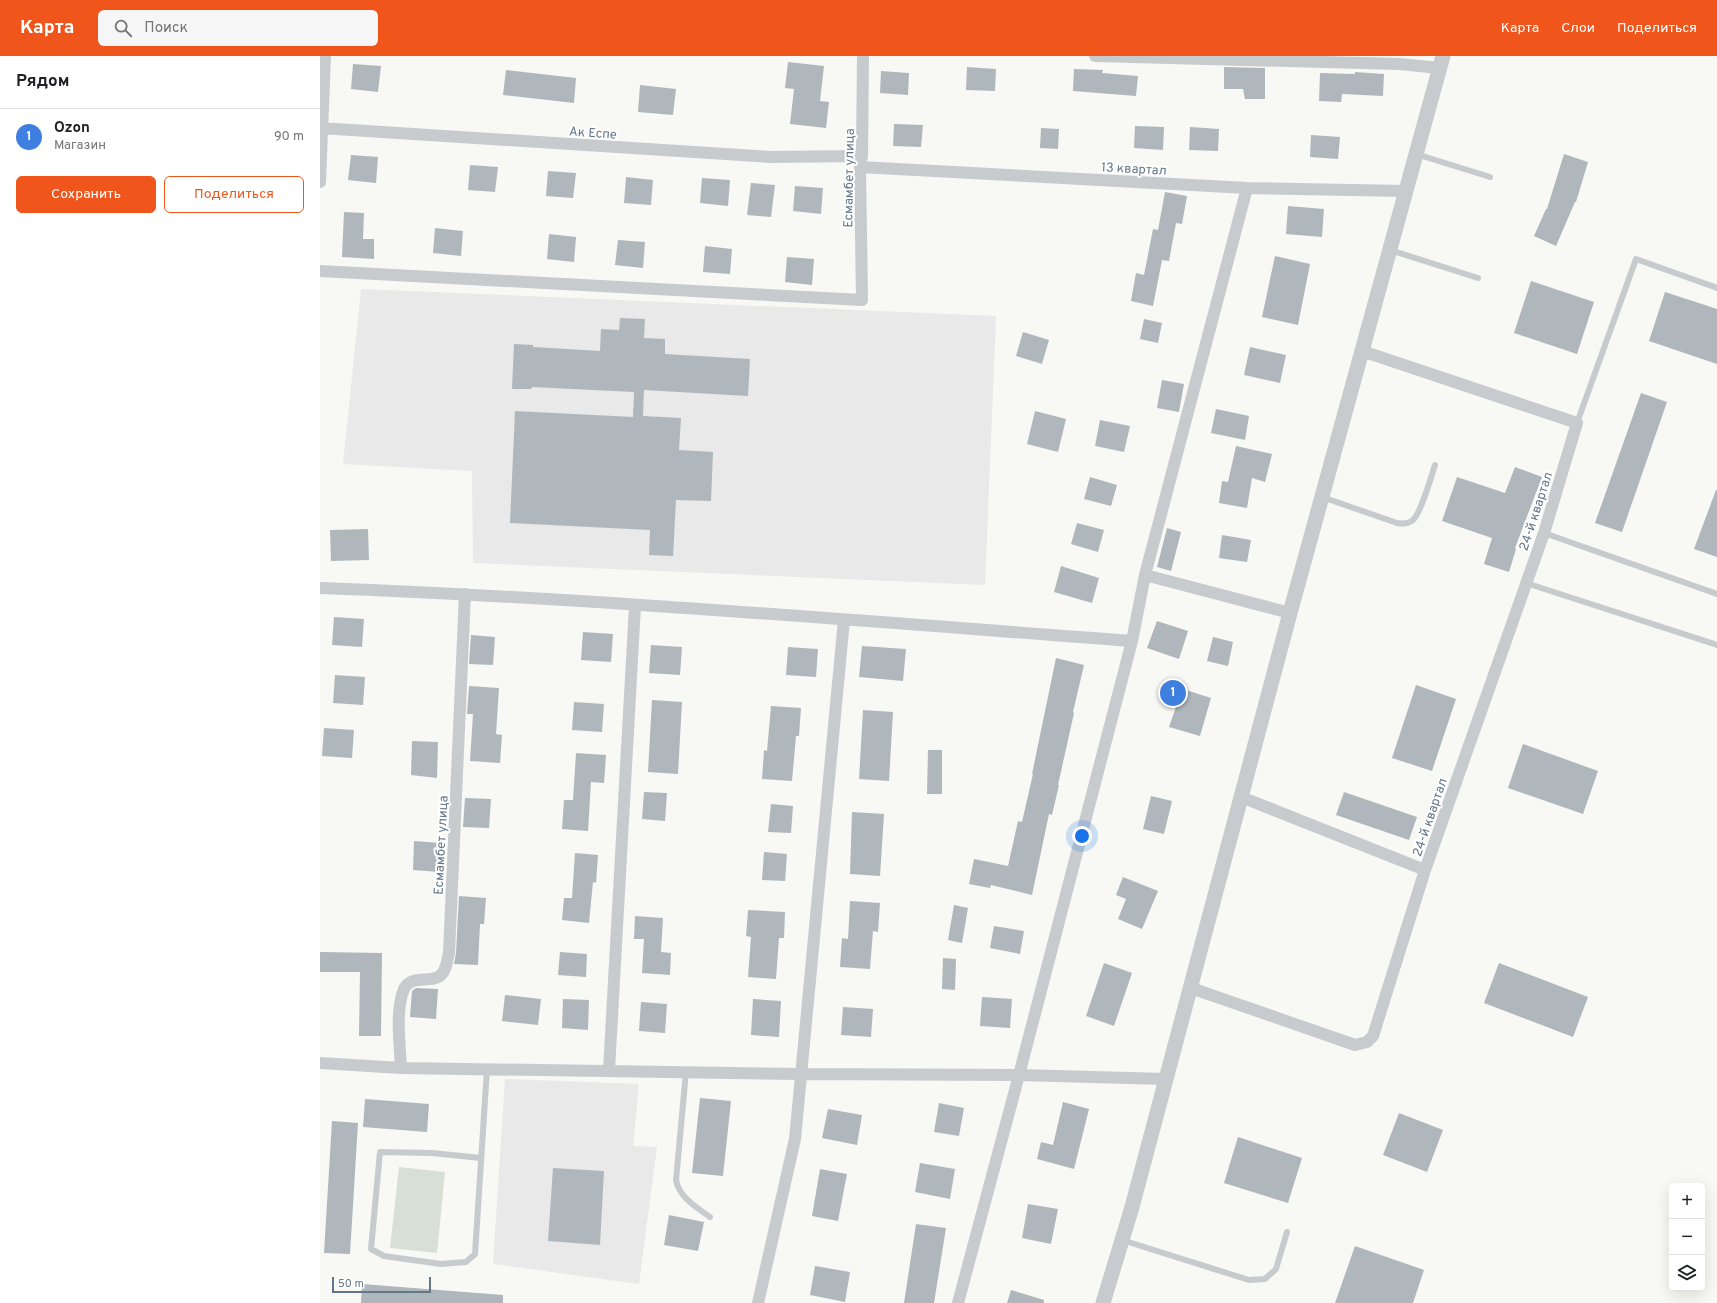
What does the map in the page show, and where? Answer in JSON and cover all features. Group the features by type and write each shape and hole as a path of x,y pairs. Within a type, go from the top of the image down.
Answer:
{"street":[{"path":"320,182 325,56"},
{"name":"Есмамбет улица","path":"320,270 862,300 861,162 863,56"},
{"path":"1096,56 1399,64 1442,62 1290,613 1191,988 1122,1240 1103,1303"},
{"name":"Ак Еспе","path":"321,128 861,162"},
{"name":"13 квартал","path":"861,162 1247,188 1406,191"},
{"path":"958,1303 1132,642 1145,575 1247,188"},
{"path":"1362,351 1577,423"},
{"name":"24-й квартал","path":"1191,988 1355,1045 1367,1042 1373,1036 1425,870 1544,533 1577,423"},
{"path":"1145,575 1290,613"},
{"path":"320,588 465,594 844,620 1132,642"},
{"name":"Есмамбет улица","path":"401,1068 399,1033 400,1005 404,988 414,979 435,978 442,974 446,966 448,953 465,594"},
{"path":"608,1070 635,606"},
{"path":"758,1303 795,1139 844,620"},
{"path":"1241,797 1425,870"},
{"path":"320,1063 401,1068 800,1074 1019,1075 1166,1079"}],"lane":[{"path":"1416,154 1490,177"},
{"path":"1390,250 1478,278"},
{"path":"1577,423 1636,259 1717,288"},
{"path":"1322,497 1396,523 1405,524 1412,521 1418,514 1435,464"},
{"path":"1544,533 1717,594"},
{"path":"1526,583 1717,645"},
{"path":"481,1158 432,1153 380,1152 371,1249 384,1256 442,1264 466,1262 475,1254 487,1069"},
{"path":"686,1072 676,1180 677,1186 682,1195 710,1217"},
{"path":"1122,1240 1249,1280 1265,1279 1276,1269 1287,1232"}],"shaded area":[{"path":"361,289 996,316 985,585 473,563 472,471 343,464"},
{"path":"505,1079 639,1084 633,1146 657,1147 639,1284 493,1264"},
{"path":"399,1167 445,1172 437,1253 390,1248"}],"building":[{"path":"788,62 824,66 820,101 829,102 826,128 790,124 794,89 785,88"},
{"path":"353,64 381,66 378,92 351,89"},
{"path":"967,67 996,69 995,91 966,90"},
{"path":"1224,67 1265,68 1265,99 1245,99 1243,89 1224,89"},
{"path":"1074,69 1103,70 1102,73 1138,76 1136,96 1073,91"},
{"path":"506,70 576,78 574,103 503,95"},
{"path":"881,71 909,73 908,95 880,93"},
{"path":"1355,72 1384,74 1383,96 1342,94 1341,102 1319,101 1320,73 1355,74"},
{"path":"640,85 676,89 673,115 638,112"},
{"path":"894,124 923,125 921,147 893,146"},
{"path":"1135,126 1164,127 1163,150 1134,148"},
{"path":"1190,127 1219,129 1218,151 1189,150"},
{"path":"1041,128 1059,129 1058,149 1040,148"},
{"path":"1311,135 1340,137 1338,159 1310,157"},
{"path":"1564,154 1588,162 1576,202 1556,246 1534,236 1547,209"},
{"path":"351,155 378,157 376,183 348,180"},
{"path":"470,165 498,167 495,192 468,190"},
{"path":"548,171 576,173 573,198 546,196"},
{"path":"626,177 653,180 651,205 624,203"},
{"path":"702,178 730,180 728,206 700,203"},
{"path":"751,183 775,185 771,217 747,215"},
{"path":"795,186 823,188 821,214 793,211"},
{"path":"1165,192 1187,196 1182,224 1176,223 1169,261 1162,260 1153,306 1131,301 1136,273 1144,275 1153,229 1158,230"},
{"path":"1288,206 1324,209 1322,237 1286,234"},
{"path":"344,212 364,213 363,239 374,239 374,259 342,257"},
{"path":"435,228 463,231 461,256 433,253"},
{"path":"549,234 576,237 574,262 547,259"},
{"path":"618,240 645,242 643,268 615,265"},
{"path":"705,246 732,249 730,274 703,272"},
{"path":"1275,256 1310,264 1298,325 1262,317"},
{"path":"787,257 814,259 812,285 785,282"},
{"path":"1531,281 1594,302 1577,354 1514,333"},
{"path":"1665,292 1717,309 1717,364 1649,341"},
{"path":"620,318 645,319 644,338 665,339 665,354 750,359 748,396 644,390 643,416 681,418 679,450 713,452 711,501 676,500 673,556 649,555 650,530 510,523 515,411 633,417 634,392 532,387 531,389 512,389 514,344 533,345 533,347 600,351 601,329 619,330"},
{"path":"1144,319 1162,323 1158,343 1140,339"},
{"path":"1023,332 1049,340 1042,364 1016,356"},
{"path":"1250,347 1286,355 1280,383 1244,375"},
{"path":"1162,380 1184,384 1179,412 1157,408"},
{"path":"1641,393 1667,402 1622,532 1595,523"},
{"path":"1216,409 1249,416 1245,440 1211,433"},
{"path":"1035,411 1066,419 1058,452 1027,444"},
{"path":"1100,420 1130,426 1124,452 1095,446"},
{"path":"1236,446 1272,454 1265,482 1252,478 1247,508 1219,503 1222,481 1228,482"},
{"path":"1515,467 1542,477 1515,548 1516,549 1509,572 1484,564 1492,538 1442,521 1457,477 1505,493"},
{"path":"1090,477 1117,485 1111,506 1084,499"},
{"path":"1717,490 1717,557 1694,549"},
{"path":"1077,523 1104,530 1098,552 1071,544"},
{"path":"1167,528 1181,532 1171,571 1157,567"},
{"path":"368,529 369,560 331,561 330,530"},
{"path":"1222,535 1251,540 1247,562 1219,558"},
{"path":"1061,566 1099,578 1092,603 1054,592"},
{"path":"334,617 364,619 362,647 332,645"},
{"path":"1157,621 1188,631 1179,659 1147,648"},
{"path":"583,632 613,634 611,662 581,660"},
{"path":"471,635 495,637 493,665 469,664"},
{"path":"1213,637 1233,642 1228,666 1207,661"},
{"path":"651,645 682,647 680,675 649,673"},
{"path":"862,646 906,649 903,681 859,677"},
{"path":"788,647 818,649 816,677 786,675"},
{"path":"1056,658 1084,665 1059,785 1052,815 1049,814 1032,895 991,885 990,888 969,884 974,859 1008,866 1018,821 1022,822"},
{"path":"335,675 365,677 363,705 333,703"},
{"path":"1167,684 1211,698 1200,736 1169,727 1177,704 1162,699"},
{"path":"1416,685 1456,699 1432,771 1392,758"},
{"path":"469,686 499,688 496,734 502,735 500,763 470,761 473,714 467,714"},
{"path":"652,700 682,702 678,774 648,772"},
{"path":"574,702 604,704 602,732 572,730"},
{"path":"771,706 801,708 799,736 796,736 792,781 762,779 764,750 767,751"},
{"path":"863,710 893,712 889,781 859,779"},
{"path":"324,728 354,730 352,758 322,756"},
{"path":"412,741 438,742 437,778 411,775"},
{"path":"1523,744 1598,771 1583,814 1508,788"},
{"path":"928,750 942,750 942,794 927,794"},
{"path":"576,753 606,755 604,783 591,782 588,831 562,829 564,800 573,800"},
{"path":"644,792 667,793 665,821 642,819"},
{"path":"1344,792 1417,817 1409,840 1336,815"},
{"path":"1151,796 1172,801 1164,834 1143,829"},
{"path":"465,798 491,799 489,828 463,827"},
{"path":"771,804 793,806 791,833 768,832"},
{"path":"852,812 884,814 880,876 850,874"},
{"path":"414,841 440,843 439,872 413,870"},
{"path":"764,852 787,854 785,881 762,880"},
{"path":"575,853 598,855 596,883 593,882 589,923 562,920 564,898 572,898"},
{"path":"1123,877 1158,891 1142,929 1118,919 1126,899 1116,895"},
{"path":"459,896 486,898 484,924 480,924 478,965 454,964"},
{"path":"850,901 880,903 878,932 873,931 870,969 840,967 842,938 848,939"},
{"path":"954,905 968,908 962,943 948,940"},
{"path":"748,910 785,912 784,938 779,938 776,979 748,977 751,937 746,936"},
{"path":"635,916 663,918 661,952 671,953 670,975 642,973 644,939 634,939"},
{"path":"994,926 1024,931 1020,954 990,948"},
{"path":"320,952 382,953 381,1036 359,1036 360,972 320,972"},
{"path":"560,952 587,954 586,977 558,975"},
{"path":"943,958 956,959 955,990 942,989"},
{"path":"1104,963 1132,973 1114,1026 1086,1016"},
{"path":"1499,963 1588,997 1573,1037 1484,1003"},
{"path":"416,988 438,989 436,1019 410,1017 412,991"},
{"path":"505,995 541,999 538,1025 502,1021"},
{"path":"982,997 1012,999 1010,1028 980,1026"},
{"path":"563,999 589,1000 588,1030 562,1028"},
{"path":"753,999 781,1001 779,1037 751,1035"},
{"path":"641,1002 667,1004 665,1033 639,1031"},
{"path":"843,1007 873,1009 871,1037 841,1035"},
{"path":"700,1098 731,1101 723,1176 692,1173"},
{"path":"365,1099 429,1104 427,1132 363,1127"},
{"path":"1063,1102 1089,1109 1074,1169 1037,1159 1041,1142 1053,1145"},
{"path":"939,1103 964,1108 959,1136 934,1132"},
{"path":"828,1109 862,1115 857,1145 822,1138"},
{"path":"1399,1113 1443,1130 1427,1172 1383,1155"},
{"path":"332,1121 358,1123 350,1254 324,1253"},
{"path":"1238,1137 1302,1158 1288,1203 1224,1183"},
{"path":"920,1163 955,1169 950,1199 915,1192"},
{"path":"553,1168 604,1171 600,1245 548,1241"},
{"path":"820,1169 847,1174 838,1221 812,1216"},
{"path":"1028,1204 1058,1209 1051,1244 1022,1238"},
{"path":"669,1215 704,1222 698,1251 664,1245"},
{"path":"916,1224 946,1228 934,1303 904,1303"},
{"path":"1355,1246 1424,1270 1413,1303 1335,1303"},
{"path":"815,1266 850,1272 845,1302 810,1295"},
{"path":"362,1284 503,1295 503,1303 361,1303"},
{"path":"1011,1290 1044,1300 1044,1303 1007,1303"}],"place":[{"name":"Ozon","path":"1173,693"}]}
